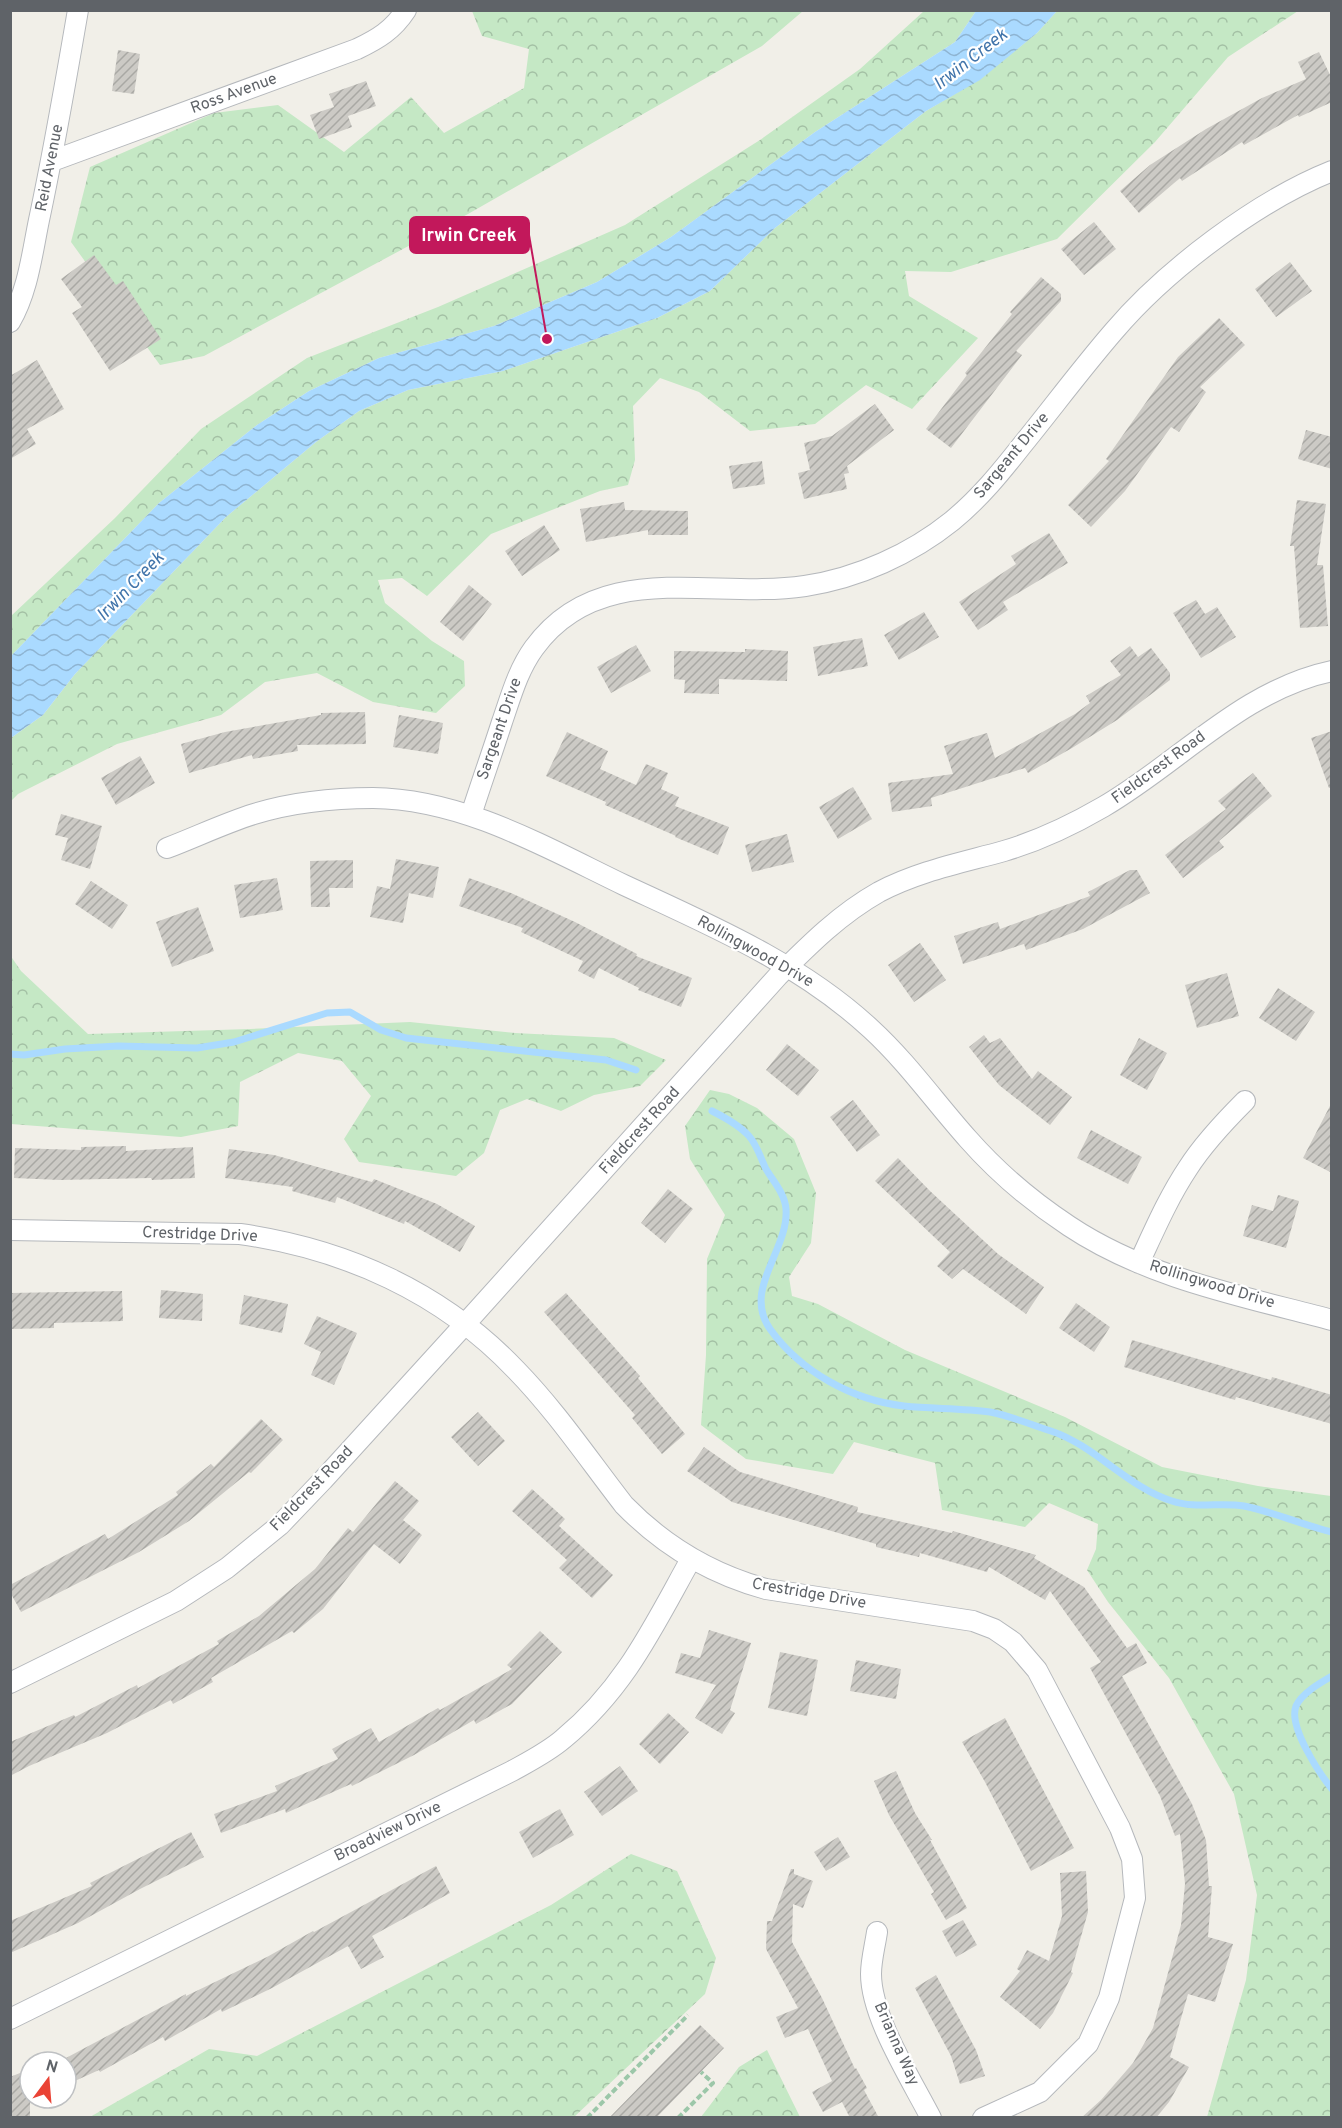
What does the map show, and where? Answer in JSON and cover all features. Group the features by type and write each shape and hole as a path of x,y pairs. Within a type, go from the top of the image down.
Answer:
{"street":[{"name":"Reid Avenue","path":"10,322 17,310 26,283 52,161 78,10"},
{"name":"Ross Avenue","path":"52,161 357,49 382,38 397,24 406,10"},
{"name":"Sargeant Drive","path":"471,815 518,675 534,649 564,617 587,603 617,592 644,588 765,590 826,582 871,568 912,549 951,522 985,491 1114,330 1155,289 1218,237 1273,200 1332,171"},
{"name":"Fieldcrest Road","path":"10,1683 150,1615 227,1568 280,1525 788,966 830,925 880,892 924,873 1005,851 1053,833 1102,808 1149,778 1202,736 1240,710 1282,688 1332,672"},
{"name":"Rollingwood Drive","path":"167,848 255,814 326,800 374,798 398,800 471,815 699,920 788,966 847,1008 870,1028 916,1076 968,1139 1019,1191 1071,1228 1114,1252 1190,1282 1332,1320"},
{"path":"1139,1263 1189,1166 1215,1131 1245,1101"},
{"name":"Crestridge Drive","path":"10,1230 240,1234 274,1239 360,1264 415,1291 466,1323 517,1370 638,1520 670,1546 691,1559 746,1584 973,1621 994,1629 1013,1642 1037,1670 1120,1828 1132,1859 1135,1898 1109,1998 1088,2044 1040,2092 983,2118"},
{"name":"Broadview Drive","path":"10,2019 546,1752 594,1711 623,1677 635,1660 691,1559"},
{"name":"Brianna Way","path":"878,1932 871,1973 875,1997 885,2027 931,2118"}],"path":[{"path":"587,2118 688,2014"},
{"path":"678,2118 712,2083 701,2072"}],"green space":[{"path":"472,11 803,11 762,46 468,214 204,356 160,365 71,242 90,167 214,113 278,105 344,152 411,97 444,133 524,88 529,49 482,36"},
{"path":"924,11 976,11 955,42 815,132 671,237 597,282 494,326 379,358 309,391 257,425 159,503 11,656 11,616 115,518 201,429 307,358 438,307 625,225 760,140 860,69"},
{"path":"1057,11 1298,11 1228,57 1155,142 1057,239 951,272 905,271 909,296 978,338 912,409 866,385 815,424 750,431 699,392 660,378 633,406 635,460 628,485 600,491 491,534 427,596 402,578 378,580 385,603 432,641 464,661 465,686 436,713 373,702 317,673 265,682 221,715 117,744 18,794 11,801 11,738 43,715 75,674 226,517 316,442 359,411 408,390 503,371 657,318 710,291 775,228 926,111 980,79 1037,33"},
{"path":"10,955 21,971 88,1034 410,1022 515,1033 614,1038 666,1060 640,1086 594,1095 561,1111 527,1099 500,1110 484,1153 456,1176 359,1162 344,1139 371,1096 342,1061 298,1053 240,1082 238,1126 181,1137 11,1124"},
{"path":"710,1090 729,1094 757,1108 794,1139 816,1193 811,1243 789,1277 792,1296 818,1304 905,1350 1065,1417 1162,1467 1258,1486 1331,1496 1331,2117 1207,2117 1246,1980 1257,1895 1234,1794 1169,1678 1108,1602 1087,1570 1096,1549 1098,1524 1049,1503 1025,1527 942,1510 935,1463 854,1442 833,1474 746,1459 701,1425 706,1355 707,1259 725,1215 690,1159 685,1126"},
{"path":"631,1854 677,1871 716,1958 705,1994 574,2117 90,2117 209,2049 257,2056 551,1905"},
{"path":"767,2050 800,2117 701,2117 739,2067"}],"water":[{"path":"976,11 1057,11 1037,33 980,80 926,111 775,228 710,291 657,318 503,371 408,390 359,411 316,442 226,517 75,674 43,715 11,738 11,656 159,503 257,425 309,391 379,358 494,326 597,282 671,237 815,132 955,42"}],"building":[{"path":"118,50 140,54 134,94 112,91"},
{"path":"1319,52 1332,79 1332,102 1299,117 1298,115 1244,145 1242,142 1182,181 1180,178 1139,213 1120,191 1150,165 1206,129 1262,98 1306,79 1298,62"},
{"path":"366,81 376,106 348,116 352,127 319,139 310,115 334,107 329,94"},
{"path":"1094,222 1116,249 1084,275 1061,249"},
{"path":"94,255 116,285 123,281 161,339 110,371 72,313 82,307 61,279"},
{"path":"1290,262 1312,291 1276,317 1255,289"},
{"path":"1041,277 1061,294 1061,301 1016,351 1022,355 951,448 926,429 967,375 965,373 1012,314 1010,312"},
{"path":"1219,318 1245,345 1200,387 1206,392 1179,432 1171,427 1125,491 1091,527 1068,505 1109,461 1106,459 1178,357"},
{"path":"37,360 64,409 27,429 36,444 10,459 10,376"},
{"path":"875,404 894,430 847,466 849,473 844,474 847,489 804,499 798,473 810,470 804,443 832,436"},
{"path":"1306,430 1332,437 1332,469 1298,459"},
{"path":"762,461 765,484 733,489 729,466"},
{"path":"1297,500 1326,504 1317,565 1323,565 1328,626 1300,628 1294,546 1290,546"},
{"path":"624,502 625,510 688,511 688,535 648,535 648,530 586,542 580,509"},
{"path":"544,525 560,550 522,576 505,551"},
{"path":"1049,533 1068,563 1003,602 1008,610 978,630 959,602 1016,564 1011,556"},
{"path":"469,585 492,604 463,641 440,622"},
{"path":"1196,600 1205,614 1217,607 1236,637 1201,658 1173,613"},
{"path":"924,612 939,637 899,660 884,635"},
{"path":"862,638 868,666 818,676 813,647"},
{"path":"636,645 651,671 611,693 597,667"},
{"path":"1130,646 1138,657 1151,648 1170,673 1170,680 1117,720 1028,773 1025,768 931,798 932,806 892,812 888,783 953,774 944,746 987,733 995,758 1075,714 1090,703 1086,696 1121,675 1110,661"},
{"path":"745,649 788,651 787,681 719,679 719,694 684,693 685,680 674,679 674,651 745,652"},
{"path":"365,712 366,744 297,745 298,751 253,759 252,755 189,773 181,744 225,732 321,715 321,713"},
{"path":"399,715 443,723 438,754 393,747"},
{"path":"1332,731 1332,788 1329,788 1311,738"},
{"path":"567,732 608,751 600,769 636,785 646,764 668,773 661,789 679,797 675,806 729,827 718,855 546,776"},
{"path":"140,756 155,783 116,805 101,778"},
{"path":"1253,773 1272,796 1219,841 1224,847 1183,878 1165,855 1226,809 1218,801"},
{"path":"853,787 872,819 838,839 819,807"},
{"path":"61,814 102,826 90,869 61,860 68,838 55,835"},
{"path":"787,834 794,862 752,872 745,845"},
{"path":"396,859 439,867 433,898 409,893 403,923 370,917 377,886 390,889"},
{"path":"353,860 353,888 329,888 330,907 311,907 310,861"},
{"path":"1130,870 1137,870 1150,893 1083,929 1026,950 1024,944 963,964 954,936 998,922 1000,929 1090,896 1088,892"},
{"path":"277,878 283,910 240,918 234,885"},
{"path":"469,878 511,893 575,922 637,954 636,956 692,978 681,1007 638,990 639,988 599,968 594,979 578,971 583,961 521,932 523,928 459,906"},
{"path":"91,881 128,905 112,929 75,904"},
{"path":"198,907 214,951 172,967 156,922"},
{"path":"920,943 946,980 914,1002 888,965"},
{"path":"1227,973 1239,1016 1197,1028 1185,985"},
{"path":"1278,988 1315,1012 1296,1041 1259,1018"},
{"path":"984,1035 990,1043 1000,1038 1032,1079 1038,1071 1072,1097 1050,1125 999,1085 969,1047"},
{"path":"1139,1038 1167,1053 1147,1090 1120,1075"},
{"path":"787,1044 819,1070 798,1096 766,1070"},
{"path":"853,1100 880,1135 857,1152 830,1117"},
{"path":"1332,1102 1332,1173 1303,1158"},
{"path":"1091,1130 1142,1157 1128,1184 1077,1158"},
{"path":"126,1146 126,1151 193,1147 195,1178 60,1180 14,1178 15,1148 81,1150 81,1147"},
{"path":"229,1149 274,1155 372,1182 374,1179 437,1204 475,1226 460,1252 405,1221 404,1224 337,1197 335,1203 292,1191 293,1187 225,1178"},
{"path":"898,1158 998,1254 1044,1287 1026,1314 963,1269 952,1279 937,1266 950,1252 875,1181"},
{"path":"668,1189 693,1209 665,1243 641,1223"},
{"path":"1278,1195 1299,1201 1286,1248 1243,1236 1252,1205 1273,1211"},
{"path":"161,1290 203,1294 202,1321 159,1318"},
{"path":"122,1291 123,1321 54,1323 54,1328 10,1329 10,1293"},
{"path":"566,1293 640,1376 638,1378 685,1434 662,1454 632,1418 635,1415 544,1312"},
{"path":"244,1295 288,1304 282,1333 239,1324"},
{"path":"1076,1303 1110,1327 1094,1352 1059,1328"},
{"path":"317,1316 357,1333 334,1385 311,1375 321,1352 304,1344"},
{"path":"1132,1340 1332,1395 1332,1424 1236,1397 1235,1400 1124,1367"},
{"path":"478,1412 505,1441 478,1466 451,1437"},
{"path":"261,1419 283,1440 251,1473 249,1472 189,1521 139,1552 21,1612 10,1592 10,1585 105,1534 108,1539 178,1495 176,1492 211,1464 214,1467"},
{"path":"704,1447 740,1472 858,1507 857,1512 952,1533 953,1531 1036,1555 1034,1558 1084,1587 1127,1648 1136,1643 1147,1663 1122,1676 1192,1804 1206,1840 1209,1886 1212,1886 1208,1937 1233,1944 1215,2002 1188,1994 1170,2057 1189,2067 1169,2102 1156,2118 1081,2118 1101,2100 1133,2063 1153,2028 1181,1925 1185,1884 1180,1834 1175,1836 1160,1796 1090,1668 1101,1662 1050,1591 1045,1600 989,1567 987,1572 920,1553 919,1557 876,1547 876,1544 732,1502 687,1471"},
{"path":"395,1481 419,1501 403,1520 422,1535 400,1564 374,1544 323,1609 294,1633 292,1631 211,1678 213,1682 173,1704 171,1700 107,1733 10,1776 10,1742 74,1715 75,1717 137,1685 138,1688 219,1644 217,1641 259,1616 315,1569 348,1528 353,1532"},
{"path":"532,1489 565,1519 559,1526 613,1575 592,1598 559,1568 567,1560 512,1511"},
{"path":"709,1630 751,1643 730,1710 735,1713 722,1734 695,1718 716,1685 675,1673 681,1653 700,1658"},
{"path":"540,1631 562,1652 512,1704 476,1724 474,1720 414,1755 352,1786 351,1784 286,1813 285,1809 221,1833 214,1814 277,1791 275,1786 338,1759 332,1749 371,1728 379,1742 438,1708 440,1710 512,1669 507,1665"},
{"path":"780,1652 818,1660 807,1716 768,1708"},
{"path":"856,1660 901,1669 896,1699 850,1691"},
{"path":"668,1713 689,1732 660,1764 639,1744"},
{"path":"1005,1718 1074,1848 1031,1871 962,1742"},
{"path":"620,1766 638,1791 602,1816 584,1792"},
{"path":"896,1771 915,1813 932,1840 930,1840 967,1908 946,1920 931,1894 934,1892 889,1815 874,1781"},
{"path":"560,1809 574,1835 533,1858 519,1832"},
{"path":"191,1832 204,1857 78,1923 10,1953 10,1921 92,1886 90,1883"},
{"path":"838,1837 850,1857 826,1871 814,1852"},
{"path":"436,1866 450,1893 372,1936 384,1957 361,1969 348,1946 272,1988 222,2012 221,2009 165,2041 163,2037 100,2072 99,2070 78,2080 78,2052 186,1994 186,1996 267,1957"},
{"path":"791,1869 794,1869 794,1874 813,1881 803,1908 793,1904 792,1942 822,1998 855,2069 867,2088 864,2090 879,2118 850,2118 842,2102 823,2112 812,2092 832,2081 808,2029 785,2038 776,2017 798,2008 766,1949 767,1921 772,1921"},
{"path":"1086,1871 1088,1912 1071,1972 1073,1973 1053,2013 1040,2029 1000,1997 1020,1971 1017,1969 1027,1950 1049,1961 1062,1916 1060,1873"},
{"path":"963,1920 977,1945 956,1957 942,1931"},
{"path":"936,1975 976,2050 985,2076 960,2084 951,2056 915,1988"},
{"path":"700,2025 724,2048 656,2118 609,2118"},
{"path":"18,2074 18,2110 30,2110 30,2118 10,2118 10,2077"}],"waterway":[{"path":"10,1054 24,1055 65,1049 118,1046 197,1048 234,1042 327,1013 350,1012 381,1030 406,1038 606,1060 636,1070"},
{"path":"712,1111 737,1125 749,1136 783,1198 786,1209 785,1224 764,1284 761,1299 763,1314 770,1329 812,1371 847,1390 885,1403 990,1412 1051,1431 1083,1446 1140,1486 1172,1501 1190,1505 1244,1506 1332,1532"},
{"path":"1332,1676 1302,1697 1296,1706 1295,1715 1300,1737 1332,1789"}],"place":[{"name":"Irwin Creek","path":"547,339"}]}
